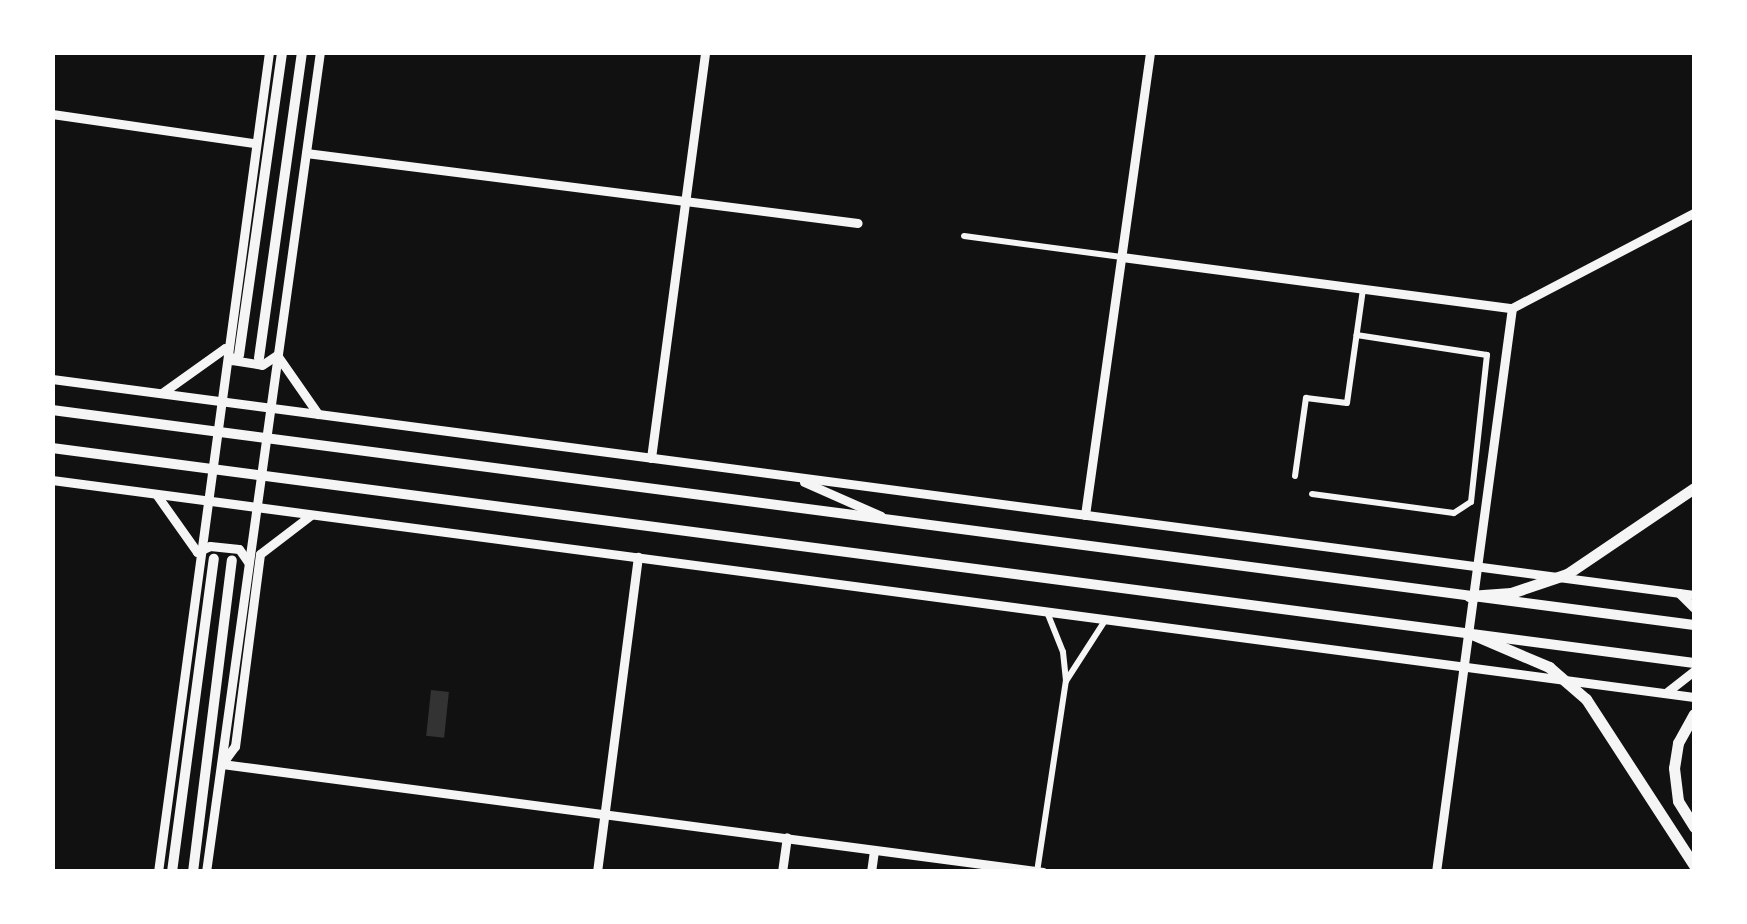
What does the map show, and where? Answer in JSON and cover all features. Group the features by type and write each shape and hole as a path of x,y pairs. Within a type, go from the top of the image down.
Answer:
{"highway":[{"path":"1469,596 1511,593 1567,574 1694,488"},
{"path":"1474,634 1548,667 1586,699 1694,865"},
{"path":"1694,714 1674,768 1678,801 1694,826"}],"main road":[{"path":"240,354 282,52"},
{"path":"259,358 302,52"},
{"path":"52,410 1694,626"},
{"path":"52,448 1694,664"},
{"path":"172,872 214,559"},
{"path":"192,872 232,560"}],"street":[{"path":"158,872 204,500 268,52"},
{"path":"206,872 320,52"},
{"path":"651,458 705,52"},
{"path":"1085,515 1150,52"},
{"path":"52,114 254,143"},
{"path":"306,153 858,223"},
{"path":"964,236 1512,308 1694,213"},
{"path":"1294,476 1306,398 1347,403 1363,289"},
{"path":"1436,872 1512,308"},
{"path":"1312,494 1454,512 1471,502 1487,355 1357,334"},
{"path":"225,348 232,360 262,365 277,355"},
{"path":"162,394 225,348"},
{"path":"277,355 318,414"},
{"path":"52,379 1694,595"},
{"path":"791,476 888,520"},
{"path":"52,480 1694,697"},
{"path":"156,494 198,552"},
{"path":"222,764 235,746 260,554 312,514"},
{"path":"198,552 210,546 240,549 249,564"},
{"path":"597,872 638,557"},
{"path":"1678,592 1694,608"},
{"path":"222,764 1039,871 1066,680 1063,652 1046,611"},
{"path":"1066,680 1106,619"},
{"path":"1665,693 1694,672"},
{"path":"782,872 786,838"},
{"path":"870,872 874,850"}],"shaded area":[{"path":"431,690 449,692 444,738 426,736"}]}
